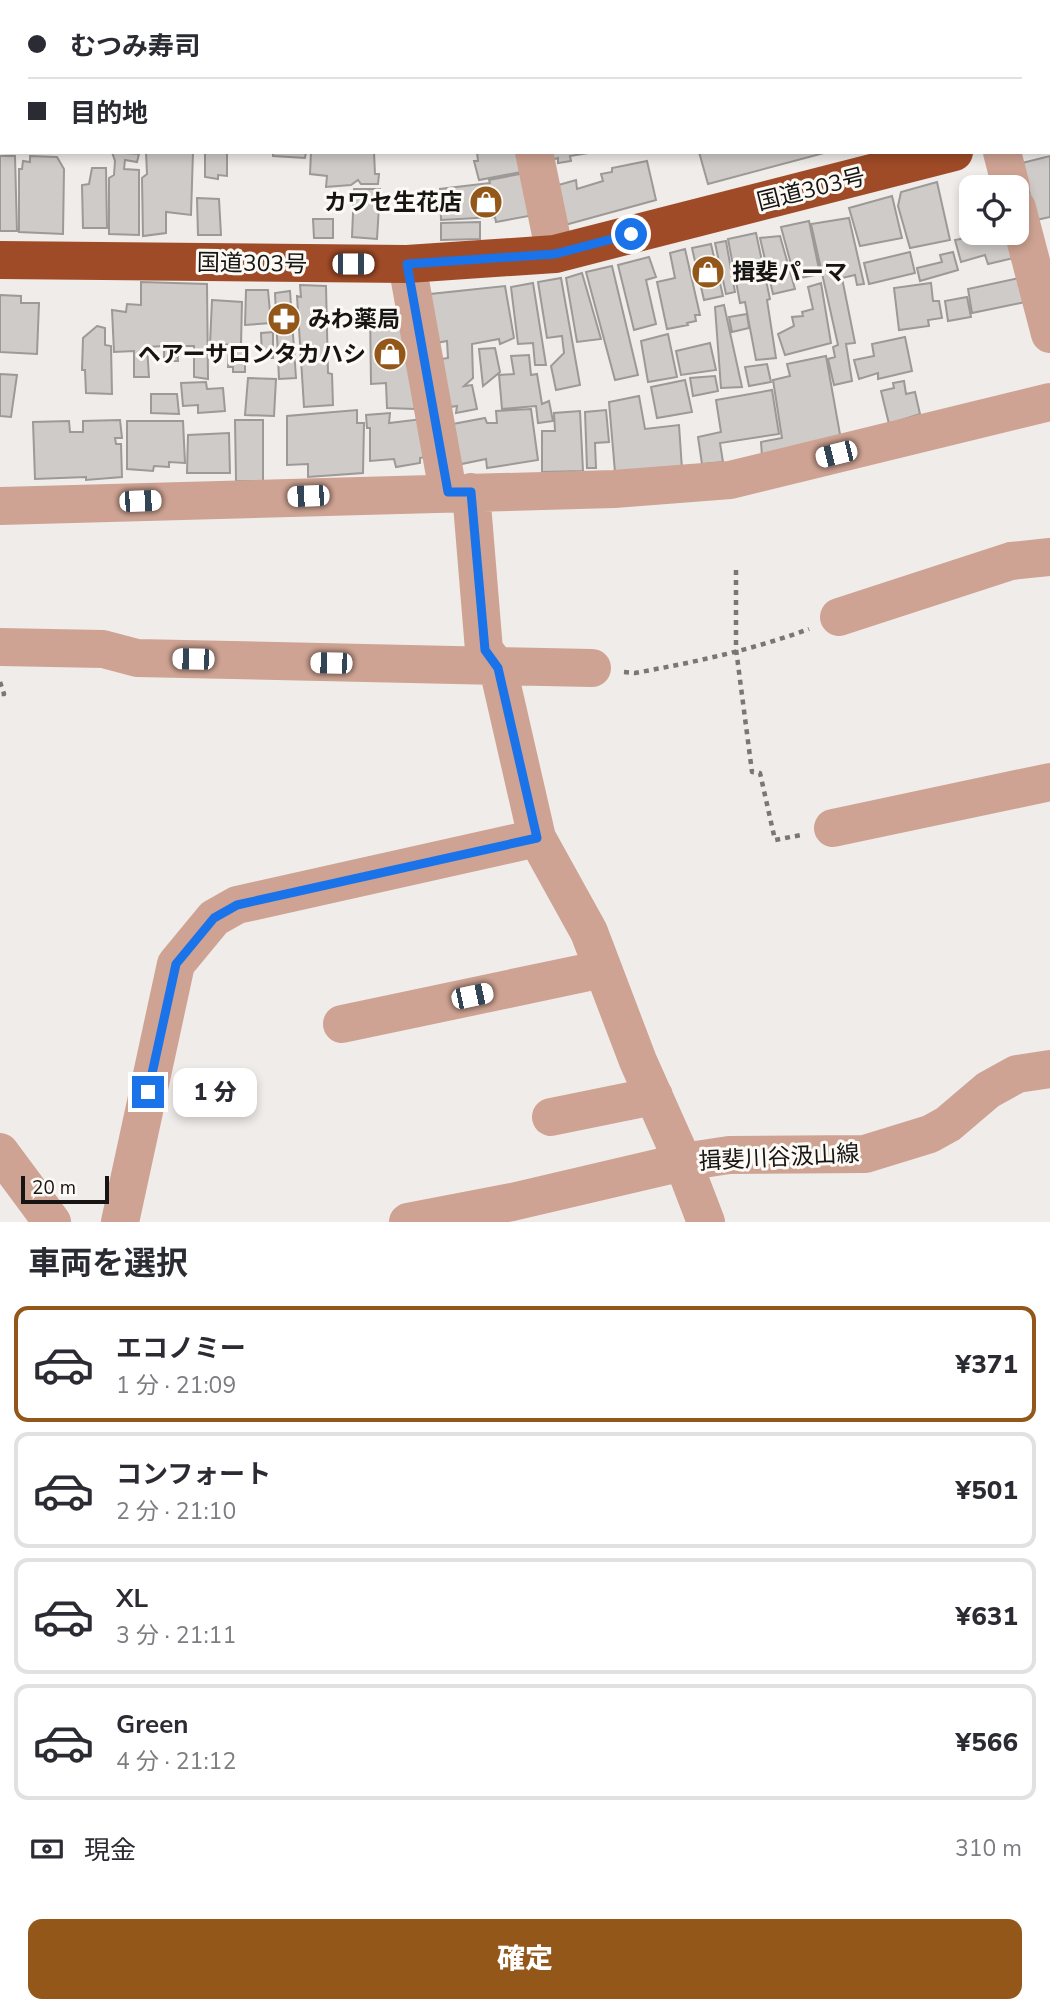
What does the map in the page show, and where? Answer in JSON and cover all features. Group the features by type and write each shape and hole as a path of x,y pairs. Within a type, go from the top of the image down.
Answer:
{"highway":[{"name":"国道303号","path":"0,260 407,264 555,254 907,158 938,154"}],"street":[{"path":"534,154 555,254"},
{"path":"1003,154 1008,175"},
{"path":"1027,245 1050,334"},
{"path":"407,264 459,492 485,650 498,668 537,838 589,932 706,1222"},
{"path":"0,506 614,489 730,480 1050,402"},
{"path":"839,617 1011,562 1050,557"},
{"path":"0,647 103,649 137,658 592,668"},
{"path":"833,828 1050,782"},
{"path":"120,1222 176,964 214,918 237,905 537,838"},
{"path":"342,1024 603,968"},
{"name":"揖斐川谷汲山線","path":"408,1222 512,1202 683,1162 729,1155 865,1154 930,1134 962,1113 988,1090 1017,1074 1050,1069"},
{"path":"551,1117 653,1096"},
{"path":"0,1152 52,1222"}],"path":[{"path":"736,570 736,653 752,772 760,773 775,840 833,828"},
{"path":"592,668 635,673 736,653 761,647 839,617"},
{"path":"0,682 4,694 0,694"}],"building":[{"path":"113,154 139,154 137,162 125,160 124,169 139,170 139,235 109,234 109,178 114,175"},
{"path":"146,154 193,154 191,215 166,212 166,233 143,236 142,178 147,174"},
{"path":"205,154 227,154 227,176 218,175 218,179 205,177"},
{"path":"273,154 306,154 305,158"},
{"path":"311,154 374,154 375,174 379,174 378,184 361,184 358,180 351,185 326,187 327,176 310,174"},
{"path":"477,154 522,154 526,171 479,180 474,161 478,161"},
{"path":"550,154 582,154 570,156 571,161 558,163 558,158 551,160"},
{"path":"700,154 820,154 708,184"},
{"path":"0,156 15,156 17,231 0,231"},
{"path":"30,156 57,157 64,169 63,234 19,232 19,169 22,169 23,161 30,162"},
{"path":"1050,156 1050,217 1036,220 1029,192 1029,175 1025,175 1022,163"},
{"path":"647,161 656,200 565,225 555,186 576,180 577,189 603,181 601,174 612,172 612,168"},
{"path":"92,168 106,168 107,228 83,228 82,185 89,184"},
{"name":"カワセ生花店","path":"525,173 534,215 496,222 495,217 441,220 440,189 490,183 489,180"},
{"path":"937,182 950,240 910,248 898,206 901,192"},
{"path":"354,189 380,189 377,239 352,237"},
{"path":"892,196 902,238 860,246 849,208"},
{"path":"197,198 219,199 221,235 198,235"},
{"path":"849,218 864,284 857,285 855,275 842,278 855,343 846,344 852,381 834,385 828,359 835,357 833,347 838,345 811,224"},
{"path":"313,219 333,219 333,238 314,238"},
{"path":"809,221 820,274 795,279 781,227"},
{"path":"480,222 480,239 441,240 441,223"},
{"path":"756,233 770,299 767,300 776,358 756,360 745,302 740,303 728,239"},
{"path":"780,236 795,289 773,294 760,238"},
{"path":"959,239 959,245 1016,245 1018,257 988,264 985,255 961,262 955,240"},
{"path":"726,241 735,292 726,294 715,243"},
{"name":"揖斐パーマ","path":"711,244 723,296 704,300 692,248"},
{"path":"685,249 700,315 695,315 696,321 687,323 688,325 667,329 657,282 675,278 670,253"},
{"path":"910,252 915,273 869,284 864,263"},
{"path":"953,252 958,270 920,281 917,268 942,262 940,255"},
{"path":"649,257 656,277 646,280 656,324 634,330 618,265"},
{"path":"612,266 638,375 615,380 586,272"},
{"path":"582,273 601,339 577,342 566,278"},
{"path":"1024,277 1030,301 972,313 968,289"},
{"path":"561,278 580,385 556,390 551,366 564,353 562,336 547,338 538,282"},
{"path":"141,282 207,284 208,379 194,377 194,346 177,346 178,361 164,361 164,346 147,347 149,377 134,377 134,351 114,352 112,310 126,312 127,304 141,305"},
{"path":"533,283 546,365 535,365 533,343 518,344 511,287"},
{"path":"821,283 831,343 785,355 778,334 794,326 792,317 803,316 802,312 813,309 808,287"},
{"path":"931,283 933,301 939,301 942,318 928,320 929,326 899,330 894,288"},
{"path":"300,285 326,286 328,373 332,374 333,405 304,407 297,296 301,297"},
{"path":"505,286 514,338 500,344 499,339 472,344 473,378 464,386 472,385 477,409 456,413 457,406 436,409 429,361 448,358 447,341 426,345 421,295"},
{"path":"246,290 268,290 271,323 245,325"},
{"name":"みわ薬局","path":"290,291 296,378 279,379 275,293"},
{"path":"0,295 21,296 21,303 39,303 37,354 0,352"},
{"path":"967,297 971,317 948,321 945,301"},
{"path":"212,300 242,302 241,345 210,344"},
{"path":"724,305 742,387 721,388 715,307"},
{"name":"ヘアーサロンタカハシ","path":"370,309 402,309 415,409 387,408 386,383 371,384"},
{"path":"747,314 749,328 732,332 729,317"},
{"path":"97,326 105,328 105,345 111,346 112,394 86,393 85,370 82,370 83,338"},
{"path":"273,332 273,358 262,358 261,333"},
{"path":"668,334 677,377 648,382 641,341"},
{"path":"905,337 912,371 878,379 878,373 859,379 854,360 874,356 872,344"},
{"path":"710,343 716,370 681,375 676,351"},
{"path":"229,348 245,348 245,372 233,372 233,367 228,367"},
{"path":"495,348 500,372 483,386 479,349"},
{"path":"529,355 531,375 537,374 542,404 549,401 553,421 538,423 536,406 502,409 499,375 514,374 511,356"},
{"path":"826,356 841,440 762,456 761,442 782,438 773,380 790,376 787,364"},
{"path":"767,364 771,382 749,386 745,367"},
{"path":"0,374 17,375 11,417 0,416"},
{"path":"715,376 718,391 693,396 690,378"},
{"path":"248,378 276,379 274,416 245,415"},
{"path":"685,380 692,412 657,418 651,387"},
{"path":"904,381 906,394 915,392 920,414 889,424 881,391 894,388 893,383"},
{"path":"206,382 207,389 223,388 225,411 198,413 198,405 183,406 181,383"},
{"path":"772,390 779,434 720,443 723,462 702,464 698,437 721,432 716,400"},
{"path":"151,394 177,394 179,414 151,413"},
{"path":"639,396 645,429 679,425 682,469 615,472 609,402"},
{"path":"531,409 538,460 487,468 486,459 452,466 442,426 485,418 487,423 497,423 496,411"},
{"path":"357,410 357,423 364,423 363,473 308,477 308,464 287,465 287,416"},
{"path":"606,410 609,442 595,443 596,468 587,468 585,412"},
{"path":"580,411 583,471 542,472 542,431 555,431 554,413"},
{"path":"390,413 389,423 422,419 425,457 420,458 420,463 396,467 394,459 370,461 370,428 367,428 366,415"},
{"path":"120,420 122,438 115,438 116,444 121,444 122,477 86,480 86,477 35,479 33,422 69,421 70,432 83,432 83,421"},
{"path":"235,420 263,420 263,481 236,481"},
{"path":"127,421 183,421 185,463 169,462 169,467 154,466 153,471 127,469"},
{"path":"229,433 230,473 187,473 188,435"}],"place":[{"name":"カワセ生花店","path":"486,202"},
{"name":"揖斐パーマ","path":"708,272"},
{"name":"みわ薬局","path":"284,319"},
{"name":"ヘアーサロンタカハシ","path":"390,354"}],"route":[{"path":"148,1092 176,964 214,918 237,905 537,838 498,668 485,650 471,492 448,492 407,264 555,254 631,234"}]}
